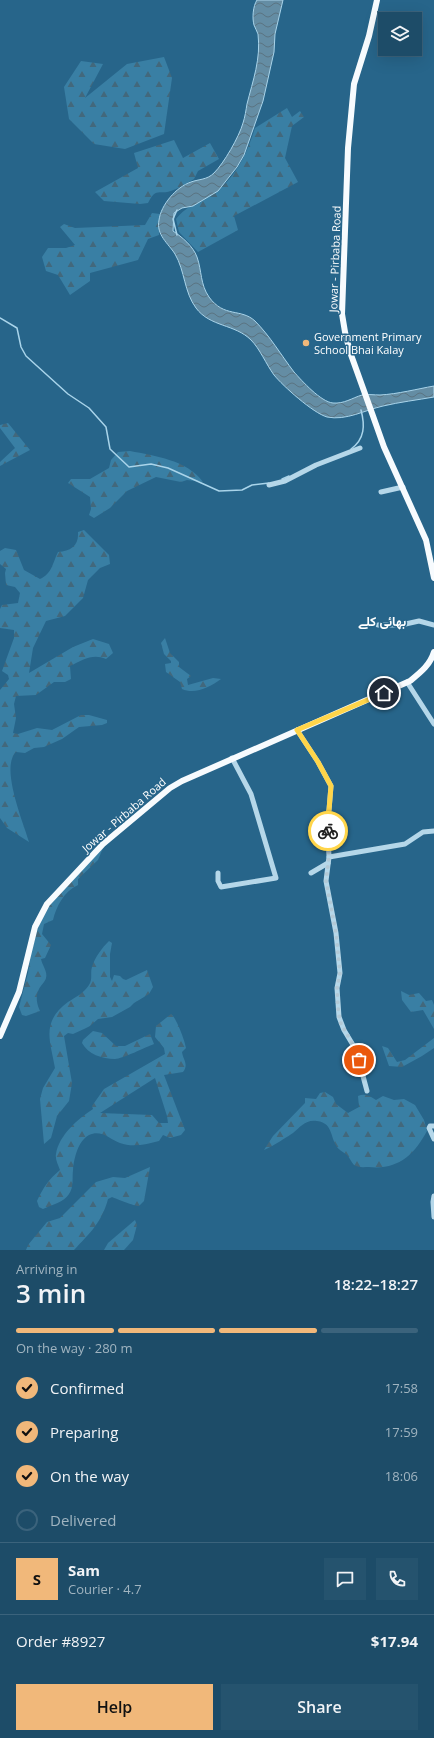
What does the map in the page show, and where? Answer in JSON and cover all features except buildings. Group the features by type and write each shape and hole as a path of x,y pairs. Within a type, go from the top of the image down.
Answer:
{"main road":[{"name":"Jowar - Pirbaba Road","path":"377,0 369,36 354,84 348,148 342,314 350,352 384,447 426,540 434,578"},
{"name":"Jowar - Pirbaba Road","path":"0,1036 19,992 35,927 47,904 103,844 170,788 182,781 407,682 423,670 432,659 434,652"}],"street":[{"path":"269,485 285,481 316,465 360,448"},
{"path":"381,492 403,487"},
{"path":"378,625 401,625 419,621 434,625"},
{"path":"407,682 434,724"},
{"path":"297,730 318,762 331,786 329,810 325,820 328,832 329,857 326,881 336,933 340,973 337,988 339,1016 344,1030 356,1050 367,1091"},
{"path":"218,873 220,887 276,878 251,794 232,758"},
{"path":"329,857 406,844 423,832 434,831"},
{"path":"311,873 328,863"},
{"path":"434,1126 430,1126 429,1128 434,1139"},
{"path":"434,1196 432,1202 434,1217"}],"green space":[{"path":"164,57 172,78 164,134 125,149 94,144 69,119 64,87 81,61 103,64 85,98 127,64"},
{"path":"287,108 292,117 300,111 304,117 292,126 285,158 298,182 234,216 238,230 198,252 179,232 176,219 195,203 209,196 226,183 244,157 255,128"},
{"path":"174,140 183,158 210,143 219,159 198,171 194,179 183,185 171,191 156,193 148,203 140,204 104,201 95,192 138,168 134,153"},
{"path":"152,213 160,214 159,235 148,239 138,260 90,273 90,281 70,295 58,275 46,271 42,257 48,248 66,248 75,245 60,227 64,224 75,228 145,225"},
{"path":"8,423 30,450 0,466 0,462 15,448 0,428 0,425"},
{"path":"130,451 170,460 188,469 203,482 187,480 181,482 156,477 127,491 110,508 94,518 89,515 91,509 90,497 68,483 71,479 90,479 109,468 111,460 118,452"},
{"path":"84,530 109,555 110,564 100,568 88,580 83,598 65,616 46,621 33,648 29,673 73,647 93,639 109,644 113,653 106,659 101,657 92,657 70,666 71,679 65,682 54,682 36,695 16,696 14,704 16,718 13,733 18,734 37,728 52,730 81,715 89,715 107,720 107,723 102,725 79,727 62,739 44,747 34,748 25,753 16,752 12,759 10,770 14,795 29,842 7,828 0,818 0,690 9,679 8,675 2,671 14,638 14,630 0,628 0,609 2,605 18,603 20,593 15,587 6,585 6,569 0,564 0,551 5,548 16,550 24,570 40,579 50,571 58,552 73,547 77,541 78,532"},
{"path":"165,638 170,653 179,662 179,667 191,676 187,679 188,685 213,678 221,679 212,685 197,691 187,691 182,689 180,682 166,672 165,664 171,663 171,661 164,654 161,643"},
{"path":"103,848 98,860 78,879 78,885 69,891 61,900 53,920 44,924 42,934 51,945 45,958 41,959 46,971 46,976 37,995 37,1003 40,1011 26,1016 22,1015 19,1007 28,973 31,953 40,922 55,897"},
{"path":"109,941 112,943 110,954 110,977 112,981 114,975 120,976 126,980 147,970 153,987 149,994 112,1017 98,1019 84,1029 73,1034 68,1033 64,1036 72,1083 69,1101 57,1116 51,1138 44,1144 40,1099 43,1088 55,1068 50,1040 51,1024 59,1009 87,988 91,980 91,969 93,963"},
{"path":"401,991 409,995 419,993 426,1001 432,1000 434,1005 434,1029 423,1010 411,1012 402,1000"},
{"path":"171,1014 178,1024 186,1048 182,1052 186,1064 183,1072 164,1075 185,1130 181,1135 170,1138 163,1135 159,1141 135,1145 120,1143 98,1133 89,1135 82,1141 77,1150 71,1191 67,1197 54,1205 43,1209 39,1207 37,1201 42,1192 49,1180 60,1170 56,1160 56,1154 65,1134 75,1123 93,1109 92,1106 104,1089 165,1054 164,1048 155,1037 156,1026","holes":["155,1078 168,1123 159,1123 152,1115 100,1113"]},
{"path":"93,1031 102,1033 116,1046 125,1046 150,1034 154,1044 115,1059 105,1058 92,1053 82,1043 83,1040"},
{"path":"434,1038 434,1048 422,1056 402,1067 389,1066 382,1046 388,1048 397,1062 405,1060"},
{"path":"325,1092 333,1097 336,1104 348,1113 359,1107 358,1096 361,1095 367,1095 376,1100 383,1096 394,1100 404,1099 415,1105 424,1120 427,1131 411,1154 397,1163 388,1166 358,1167 354,1165 347,1155 341,1151 334,1142 327,1125 323,1122 317,1121 306,1122 290,1135 264,1150 273,1136 305,1103 305,1098 316,1099 320,1093"},
{"path":"150,1167 144,1201 139,1206 112,1197 108,1199 99,1221 74,1250 26,1250 28,1245 47,1222 60,1218 96,1182 113,1177 125,1178"},
{"path":"135,1220 137,1225 133,1240 124,1250 104,1250 108,1243"}],"water":[{"path":"257,0 283,0 275,34 274,52 263,101 244,155 237,167 218,191 193,206 182,208 174,213 173,231 193,249 199,262 206,292 215,304 226,310 250,317 255,321 271,339 294,372 323,399 328,402 337,403 362,395 394,394 434,386 434,397 389,405 341,418 327,417 314,410 278,380 251,340 238,331 208,319 196,308 189,295 181,267 175,254 159,230 160,214 170,197 185,184 206,178 214,173 227,156 241,129 257,61 259,43 258,34 253,22 253,16"}],"waterway":[{"path":"177,210 173,219 177,235"},
{"path":"0,318 17,328 21,347 26,356 68,394 89,408 106,427 110,449 129,467 151,464 168,468 219,491 242,490 252,485 269,483"},
{"path":"351,449 359,441 363,431 361,410"},
{"path":"282,479 289,476"}],"way so far":[{"path":"328,831 329,857 326,881 336,933 340,973 337,988 338,1008 340,1022 356,1050 359,1060"}],"place":[{"name":"Government Primary School Bhai Kalay","path":"306,343"}],"district":[{"name":"بھائی كلے","path":"382,621"}],"route":[{"path":"328,831 325,820 329,810 331,786 329,780 297,730 384,693"}]}
